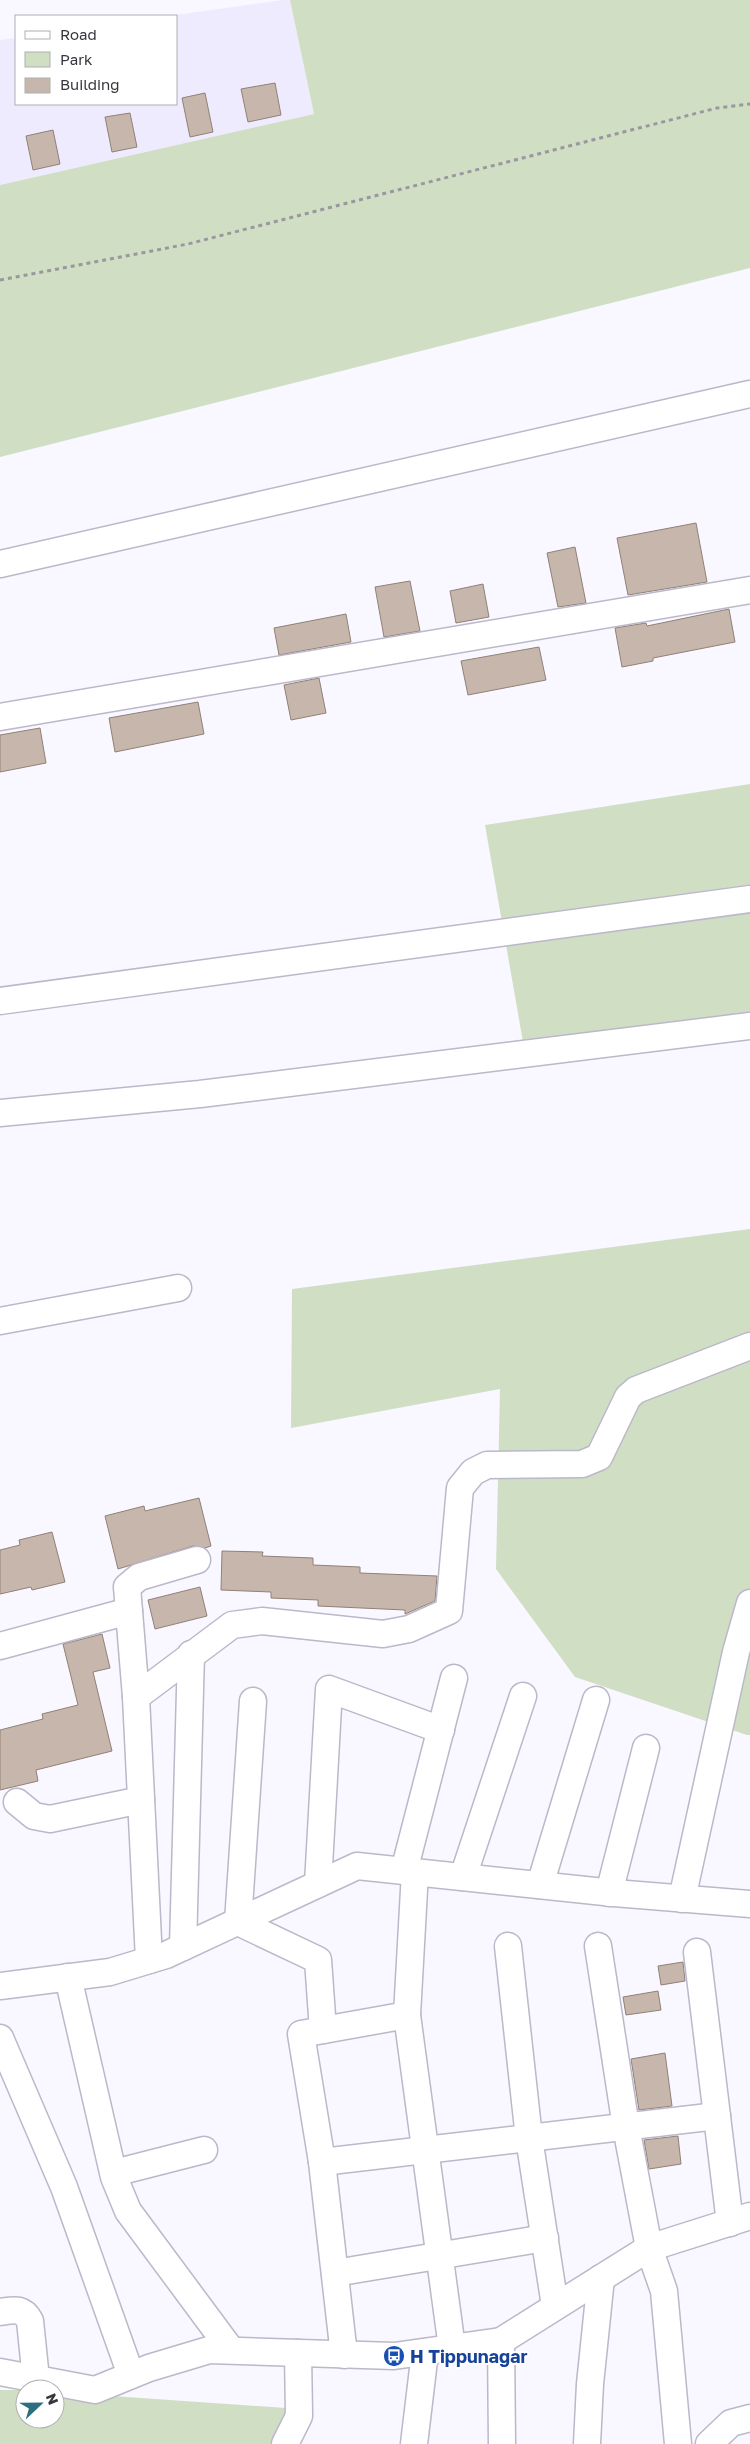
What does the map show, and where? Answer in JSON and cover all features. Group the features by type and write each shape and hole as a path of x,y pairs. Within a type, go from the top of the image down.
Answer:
{"street":[{"path":"0,564 750,394"},
{"path":"0,717 750,590"},
{"path":"0,1001 750,899"},
{"path":"0,1113 210,1093 750,1026"},
{"path":"0,1321 178,1288"},
{"path":"136,1697 232,1625 262,1621 383,1634 409,1629 448,1610 460,1488 473,1472 487,1465 582,1464 599,1457 628,1397 636,1390 750,1346"},
{"path":"149,1960 136,1697 127,1587 139,1577 197,1560"},
{"path":"682,1899 736,1652 750,1603"},
{"path":"0,1646 129,1611"},
{"path":"183,1947 191,1654"},
{"path":"452,2348 407,2015 409,1872 454,1678"},
{"path":"318,1884 329,1689 441,1730"},
{"path":"463,1877 523,1696"},
{"path":"540,1885 596,1700"},
{"path":"238,1922 253,1701"},
{"path":"609,1893 646,1748"},
{"path":"17,1802 34,1816 50,1819 141,1800"},
{"path":"0,1986 110,1972 149,1960 183,1947 357,1866 609,1893 750,1904"},
{"path":"238,1922 318,1960 322,2030"},
{"path":"508,1946 529,2138 556,2306"},
{"path":"598,1946 626,2127 649,2248 664,2291 678,2444"},
{"path":"65,2384 95,2390 131,2375 208,2350 394,2356 501,2340 649,2248 740,2219 717,2116 697,1952"},
{"path":"68,1977 114,2173 134,2219 231,2350"},
{"path":"344,2355 322,2162 301,2034 407,2015"},
{"path":"0,2038 64,2187 131,2375"},
{"path":"322,2162 717,2116"},
{"path":"114,2173 204,2150"},
{"path":"334,2272 545,2238"},
{"path":"587,2444 590,2384 601,2278"},
{"path":"0,2312 19,2310 26,2314 30,2321 36,2379 0,2372"},
{"path":"501,2340 502,2444"},
{"path":"414,2444 425,2352"},
{"path":"285,2444 299,2416 298,2353"},
{"path":"709,2444 731,2423 750,2418"}],"path":[{"path":"0,280 188,244 707,111 750,104"}],"shaded area":[{"path":"290,0 314,114 0,185 0,40 15,38 15,105 178,105 178,15 176,15"}],"green space":[{"path":"290,0 750,0 750,268 0,457 0,185 314,114"},
{"path":"750,784 750,1017 523,1042 485,825"},
{"path":"750,1229 750,1735 747,1735 575,1677 496,1569 500,1389 291,1428 292,1289"},
{"path":"0,2390 15,2390 15,2429 65,2429 65,2393 286,2408 287,2444 0,2444"}],"building":[{"path":"275,83 281,115 248,122 241,89"},
{"path":"205,93 213,132 190,137 182,98"},
{"path":"130,113 137,147 112,152 105,117"},
{"path":"53,130 60,164 33,170 26,136"},
{"path":"696,523 707,582 628,595 617,538"},
{"path":"575,547 586,603 558,607 547,553"},
{"path":"410,581 420,631 384,637 375,587"},
{"path":"483,584 489,617 456,623 450,591"},
{"path":"729,609 735,642 653,658 653,661 622,667 615,628 646,623 647,626"},
{"path":"346,614 351,642 279,655 274,628"},
{"path":"539,647 546,680 468,695 461,661"},
{"path":"319,678 326,713 291,720 284,685"},
{"path":"198,702 204,734 115,752 109,718"},
{"path":"40,728 46,763 0,772 0,735"},
{"path":"199,1498 211,1546 205,1548 193,1546 118,1569 105,1516 144,1506 145,1511"},
{"path":"52,1532 65,1582 32,1590 31,1587 0,1594 0,1550 20,1545 19,1540"},
{"path":"222,1551 263,1552 262,1556 313,1558 313,1565 360,1567 360,1573 437,1576 435,1601 405,1614 405,1610 318,1606 318,1600 271,1598 271,1592 221,1590"},
{"path":"200,1587 207,1616 155,1629 148,1600"},
{"path":"102,1634 110,1668 93,1672 112,1751 36,1770 38,1781 0,1790 0,1730 43,1719 42,1714 78,1705 63,1644"},
{"path":"683,1962 685,1981 661,1985 658,1966"},
{"path":"658,1991 661,2010 626,2015 623,1997"},
{"path":"665,2053 672,2106 639,2110 631,2059"},
{"path":"678,2136 681,2164 649,2169 644,2140"}],"place":[{"name":"H Tippunagar","path":"394,2356"}]}
